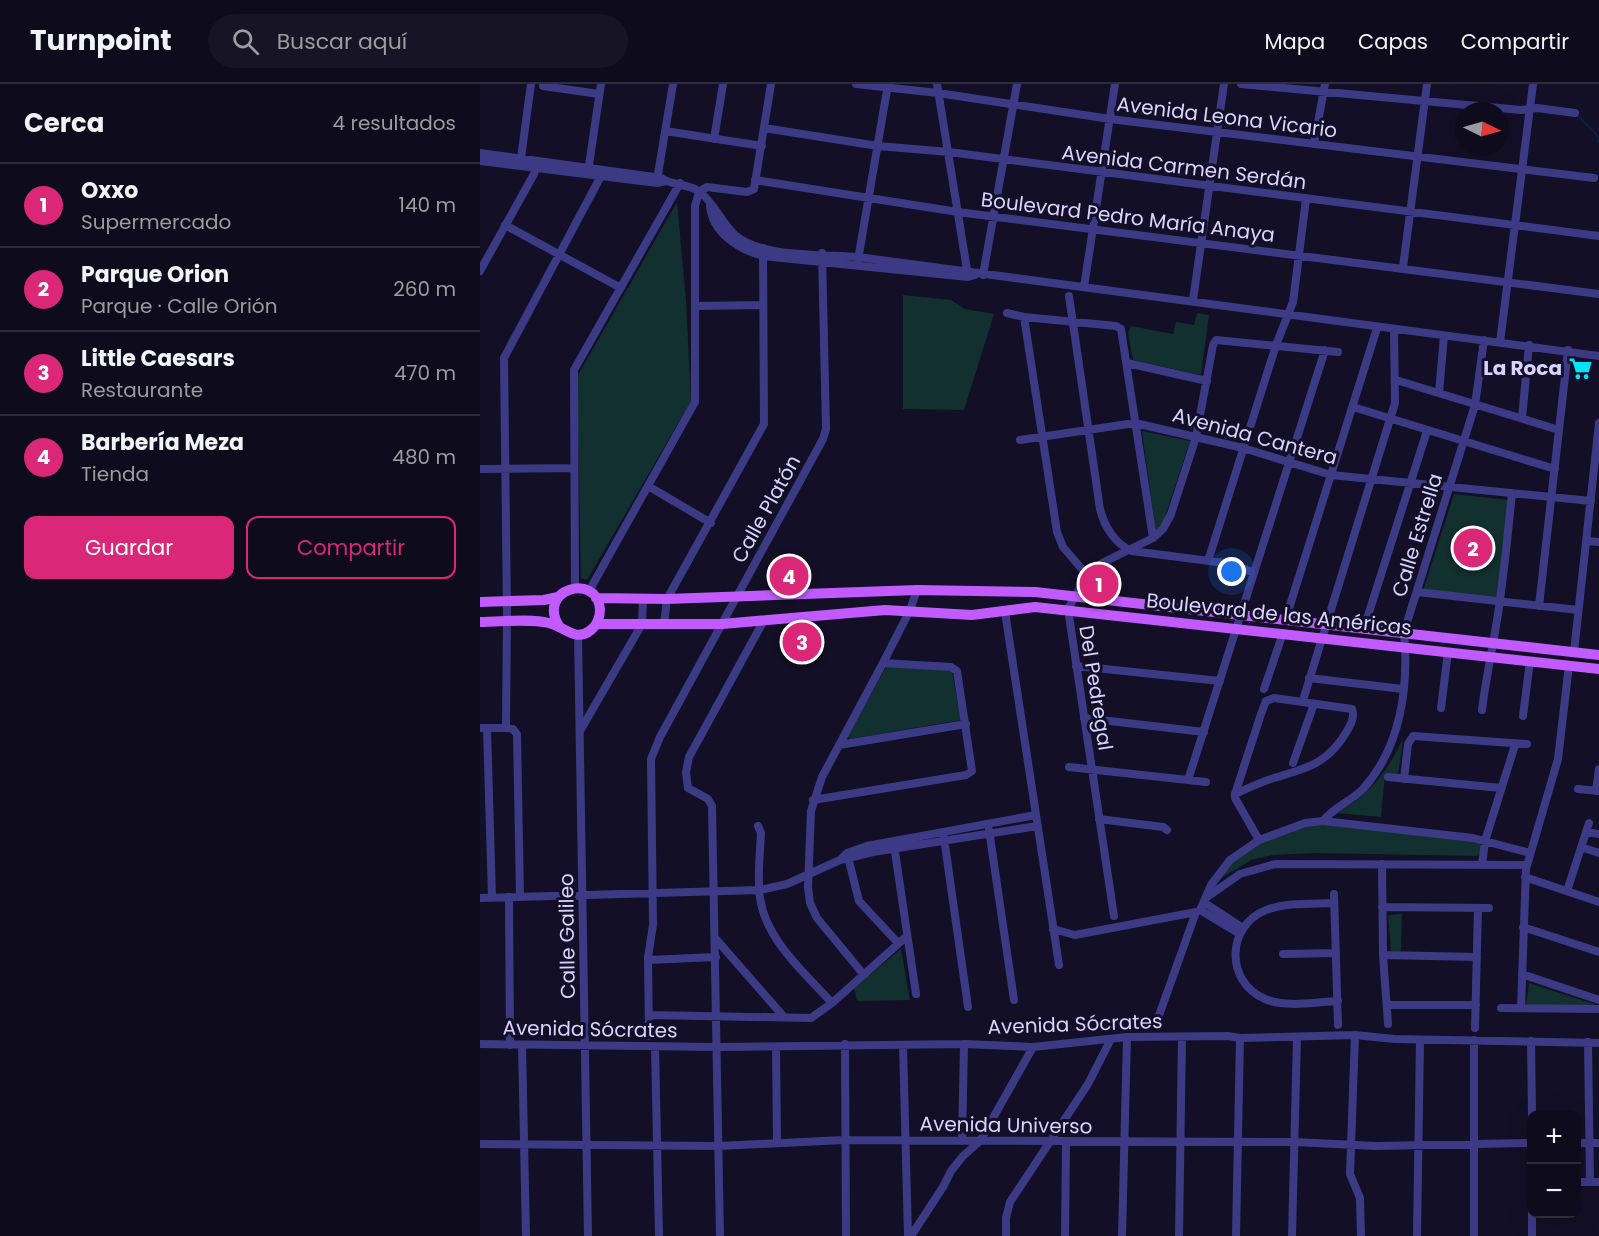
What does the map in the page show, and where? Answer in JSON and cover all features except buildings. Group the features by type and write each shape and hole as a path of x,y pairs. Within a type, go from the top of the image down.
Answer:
{"main road":[{"name":"Boulevard de las Américas","path":"575,588 592,595 643,600 916,590 1035,592 1242,613 1599,655"},
{"path":"480,622 558,597 575,588"},
{"path":"1035,592 1035,607"},
{"path":"480,602 507,612 548,622 578,635 586,633 596,624 600,611 592,595"},
{"path":"558,597 554,613 559,626"},
{"name":"Boulevard de las Américas","path":"596,624 722,624 910,610 972,615 1035,607 1322,636 1599,669"}],"street":[{"path":"521,159 531,84"},
{"path":"588,171 601,84"},
{"path":"657,180 673,84"},
{"path":"714,139 723,84"},
{"path":"592,595 694,402 694,216 699,192 706,187 749,192 754,189 771,84"},
{"name":"Avenida Leona Vicario","path":"856,84 938,88 1014,104 1110,119 1594,178"},
{"path":"974,275 993,216 1017,84"},
{"path":"1084,287 1115,84"},
{"path":"1193,300 1224,84"},
{"path":"1241,84 1324,88 1425,100 1575,113"},
{"path":"1403,267 1427,84"},
{"path":"1500,342 1533,84"},
{"path":"543,86 599,94"},
{"path":"858,261 867,196 887,87"},
{"path":"938,88 958,212 974,275"},
{"path":"1314,144 1324,88"},
{"name":"Avenida Carmen Serdán","path":"764,128 878,146 949,152 1599,236"},
{"path":"665,131 762,146"},
{"path":"480,153 521,159 536,164"},
{"path":"480,169 482,161 536,164 680,183 699,192 710,204 716,223 728,239 744,250 1193,300 1377,328 1529,345 1599,356"},
{"path":"480,271 536,164"},
{"path":"588,171 601,176 657,180"},
{"path":"506,729 505,353 601,176"},
{"name":"Boulevard Pedro María Anaya","path":"754,180 958,212 1201,241 1599,294"},
{"path":"575,588 574,370 680,183"},
{"path":"1208,561 1276,345 1293,302 1306,199"},
{"path":"506,225 619,287"},
{"path":"664,624 667,599 711,523 765,419 763,252"},
{"name":"Calle Platón","path":"653,895 650,764 654,752 825,434 822,257"},
{"path":"1069,296 1102,517 1114,538 1132,551 1233,564 1254,573"},
{"path":"695,306 763,305"},
{"path":"1007,313 1023,317 1119,327 1127,363 1154,538"},
{"path":"1023,317 1057,532 1063,547 1087,575"},
{"path":"1286,618 1377,328"},
{"path":"1304,697 1325,623 1395,403 1394,330"},
{"path":"1439,393 1444,336"},
{"name":"Del Pedregal","path":"1114,916 1068,609 1073,595 1087,575 1102,563 1132,551 1154,538 1172,514 1196,436 1213,345 1216,340 1276,345"},
{"name":"Calle Estrella","path":"1323,821 1352,799 1374,777 1395,735 1403,689 1404,632 1475,405 1484,340"},
{"path":"1276,345 1338,352"},
{"path":"1522,418 1529,345"},
{"path":"1188,780 1325,350"},
{"path":"1539,606 1568,350"},
{"path":"1127,363 1207,381"},
{"path":"1396,380 1559,430"},
{"path":"1353,407 1464,443 1555,469"},
{"name":"Avenida Cantera","path":"1020,440 1135,423 1243,448 1331,475 1591,501"},
{"path":"1574,652 1599,423"},
{"path":"1364,628 1427,431"},
{"path":"480,470 574,468"},
{"path":"648,486 711,523"},
{"path":"1482,710 1488,662 1494,644 1500,601 1512,493"},
{"path":"1587,541 1599,542"},
{"path":"864,975 817,918 810,903 809,875 813,800 822,777 910,610 916,590"},
{"path":"1417,592 1578,610"},
{"path":"579,732 642,624 643,600"},
{"path":"1005,612 1059,965"},
{"path":"720,1236 715,892 711,802 688,788 686,766 699,737 764,622"},
{"path":"1264,689 1283,633"},
{"name":"Calle Galileo","path":"578,635 588,1236"},
{"path":"1441,708 1448,652"},
{"path":"1523,716 1530,661"},
{"path":"813,800 970,774 973,769 958,675 954,669 883,663"},
{"path":"1521,1008 1525,877 1557,765 1569,665"},
{"path":"1076,666 1220,681"},
{"path":"1309,678 1403,689"},
{"path":"1235,794 1274,778 1310,768 1337,746 1350,725 1352,709 1274,698 1266,701 1235,794 1258,840"},
{"path":"1293,763 1314,704"},
{"path":"1084,718 1204,732"},
{"path":"839,745 966,724"},
{"path":"492,897 483,728 513,729 517,734 520,897"},
{"path":"1404,778 1408,744 1413,736 1515,745 1527,744"},
{"path":"1482,865 1485,841 1515,745"},
{"path":"1069,767 1206,782"},
{"path":"1578,789 1598,791 1599,769"},
{"path":"1388,777 1501,788"},
{"path":"480,898 653,895 760,890 809,875 845,857 943,830 1036,815"},
{"path":"1099,819 1163,827 1167,830"},
{"path":"1157,1021 1211,885 1230,860 1258,840 1290,827 1323,821 1485,841 1530,853"},
{"path":"988,823 1014,1000"},
{"path":"1567,891 1589,823"},
{"path":"758,826 761,833 760,890 763,912 772,932 832,1003"},
{"path":"894,844 944,841 1037,826"},
{"path":"943,830 968,1007"},
{"path":"1586,832 1599,834"},
{"path":"894,844 916,994"},
{"path":"1581,847 1599,853"},
{"path":"845,857 859,901 898,943"},
{"path":"1053,929 1074,934 1202,905 1240,874 1259,866 1309,862 1527,866"},
{"path":"1382,864 1383,955 1388,1024"},
{"path":"1525,877 1599,902"},
{"path":"1334,894 1338,1025"},
{"path":"649,1036 648,960 653,925 653,895"},
{"path":"509,897 510,1044"},
{"path":"1334,903 1272,908 1249,920 1236,947 1236,963 1242,980 1251,991 1278,1002 1338,1001"},
{"path":"1202,905 1242,931"},
{"path":"1382,907 1489,908"},
{"path":"1475,1028 1478,908"},
{"path":"1523,927 1599,952"},
{"path":"649,1015 811,1018 832,1003 906,936"},
{"path":"715,938 784,1017"},
{"path":"1283,954 1336,952"},
{"path":"1383,955 1477,957"},
{"path":"648,960 716,957"},
{"path":"1522,974 1599,1000"},
{"path":"1387,1005 1476,1005"},
{"path":"1501,1008 1599,1009"},
{"name":"Avenida Sócrates","path":"480,1044 655,1047 964,1044 1033,1047 1127,1037 1228,1035 1240,1038 1355,1035 1420,1040 1599,1043"},
{"path":"1355,1035 1350,1174 1360,1198 1360,1236"},
{"path":"1122,1236 1127,1037"},
{"path":"1179,1236 1182,1037"},
{"path":"1292,1236 1297,1037"},
{"path":"1236,1236 1240,1038"},
{"path":"1006,1236 1005,1218 1010,1202 1047,1142 1088,1083 1111,1039"},
{"path":"1417,1236 1420,1040"},
{"path":"1474,1041 1474,1236"},
{"path":"1531,1041 1532,1110"},
{"path":"1588,1042 1590,1182"},
{"path":"845,1044 846,1236"},
{"path":"962,1141 964,1044"},
{"path":"522,1045 526,1236"},
{"path":"903,1045 904,1140 910,1236"},
{"path":"655,1047 659,1236"},
{"path":"776,1047 777,1141"},
{"path":"910,1236 944,1187 951,1171 980,1141 1033,1047"},
{"name":"Avenida Universo","path":"480,1144 718,1146 777,1141 844,1140 1294,1142 1350,1145 1527,1143"},
{"path":"1065,1236 1066,1142"},
{"path":"1581,1143 1599,1143"},
{"path":"1581,1182 1599,1182"},
{"path":"1532,1218 1532,1236"}],"green space":[{"path":"677,202 686,301 691,401 587,580 581,578 577,377"},
{"path":"903,295 951,300 965,309 994,314 964,410 903,409"},
{"path":"1197,313 1209,315 1201,375 1133,360 1128,333 1131,326 1173,334 1176,322 1194,325"},
{"path":"1142,431 1190,441 1161,529 1156,533"},
{"path":"1454,494 1509,500 1497,600 1423,591"},
{"path":"888,664 952,671 961,720 850,739 847,737"},
{"path":"1403,739 1398,775 1385,774 1381,817 1337,813 1359,798 1376,782"},
{"path":"1309,822 1480,840 1481,852 1477,856 1316,853 1273,855 1251,860 1220,879 1227,868 1246,850 1271,836"},
{"path":"1402,914 1401,951 1391,951 1388,915"},
{"path":"901,949 910,1000 857,1001 854,988"},
{"path":"1529,983 1594,1004 1596,1006 1526,1006"}],"waterway":[{"path":"1578,116 1596,134 1599,143"}],"place":[{"name":"La Roca","path":"1580,368"},
{"name":"Parque Orion","path":"1473,548"},
{"name":"Barbería Meza","path":"789,576"},
{"name":"Oxxo","path":"1099,584"},
{"name":"Little Caesars","path":"802,642"}]}
